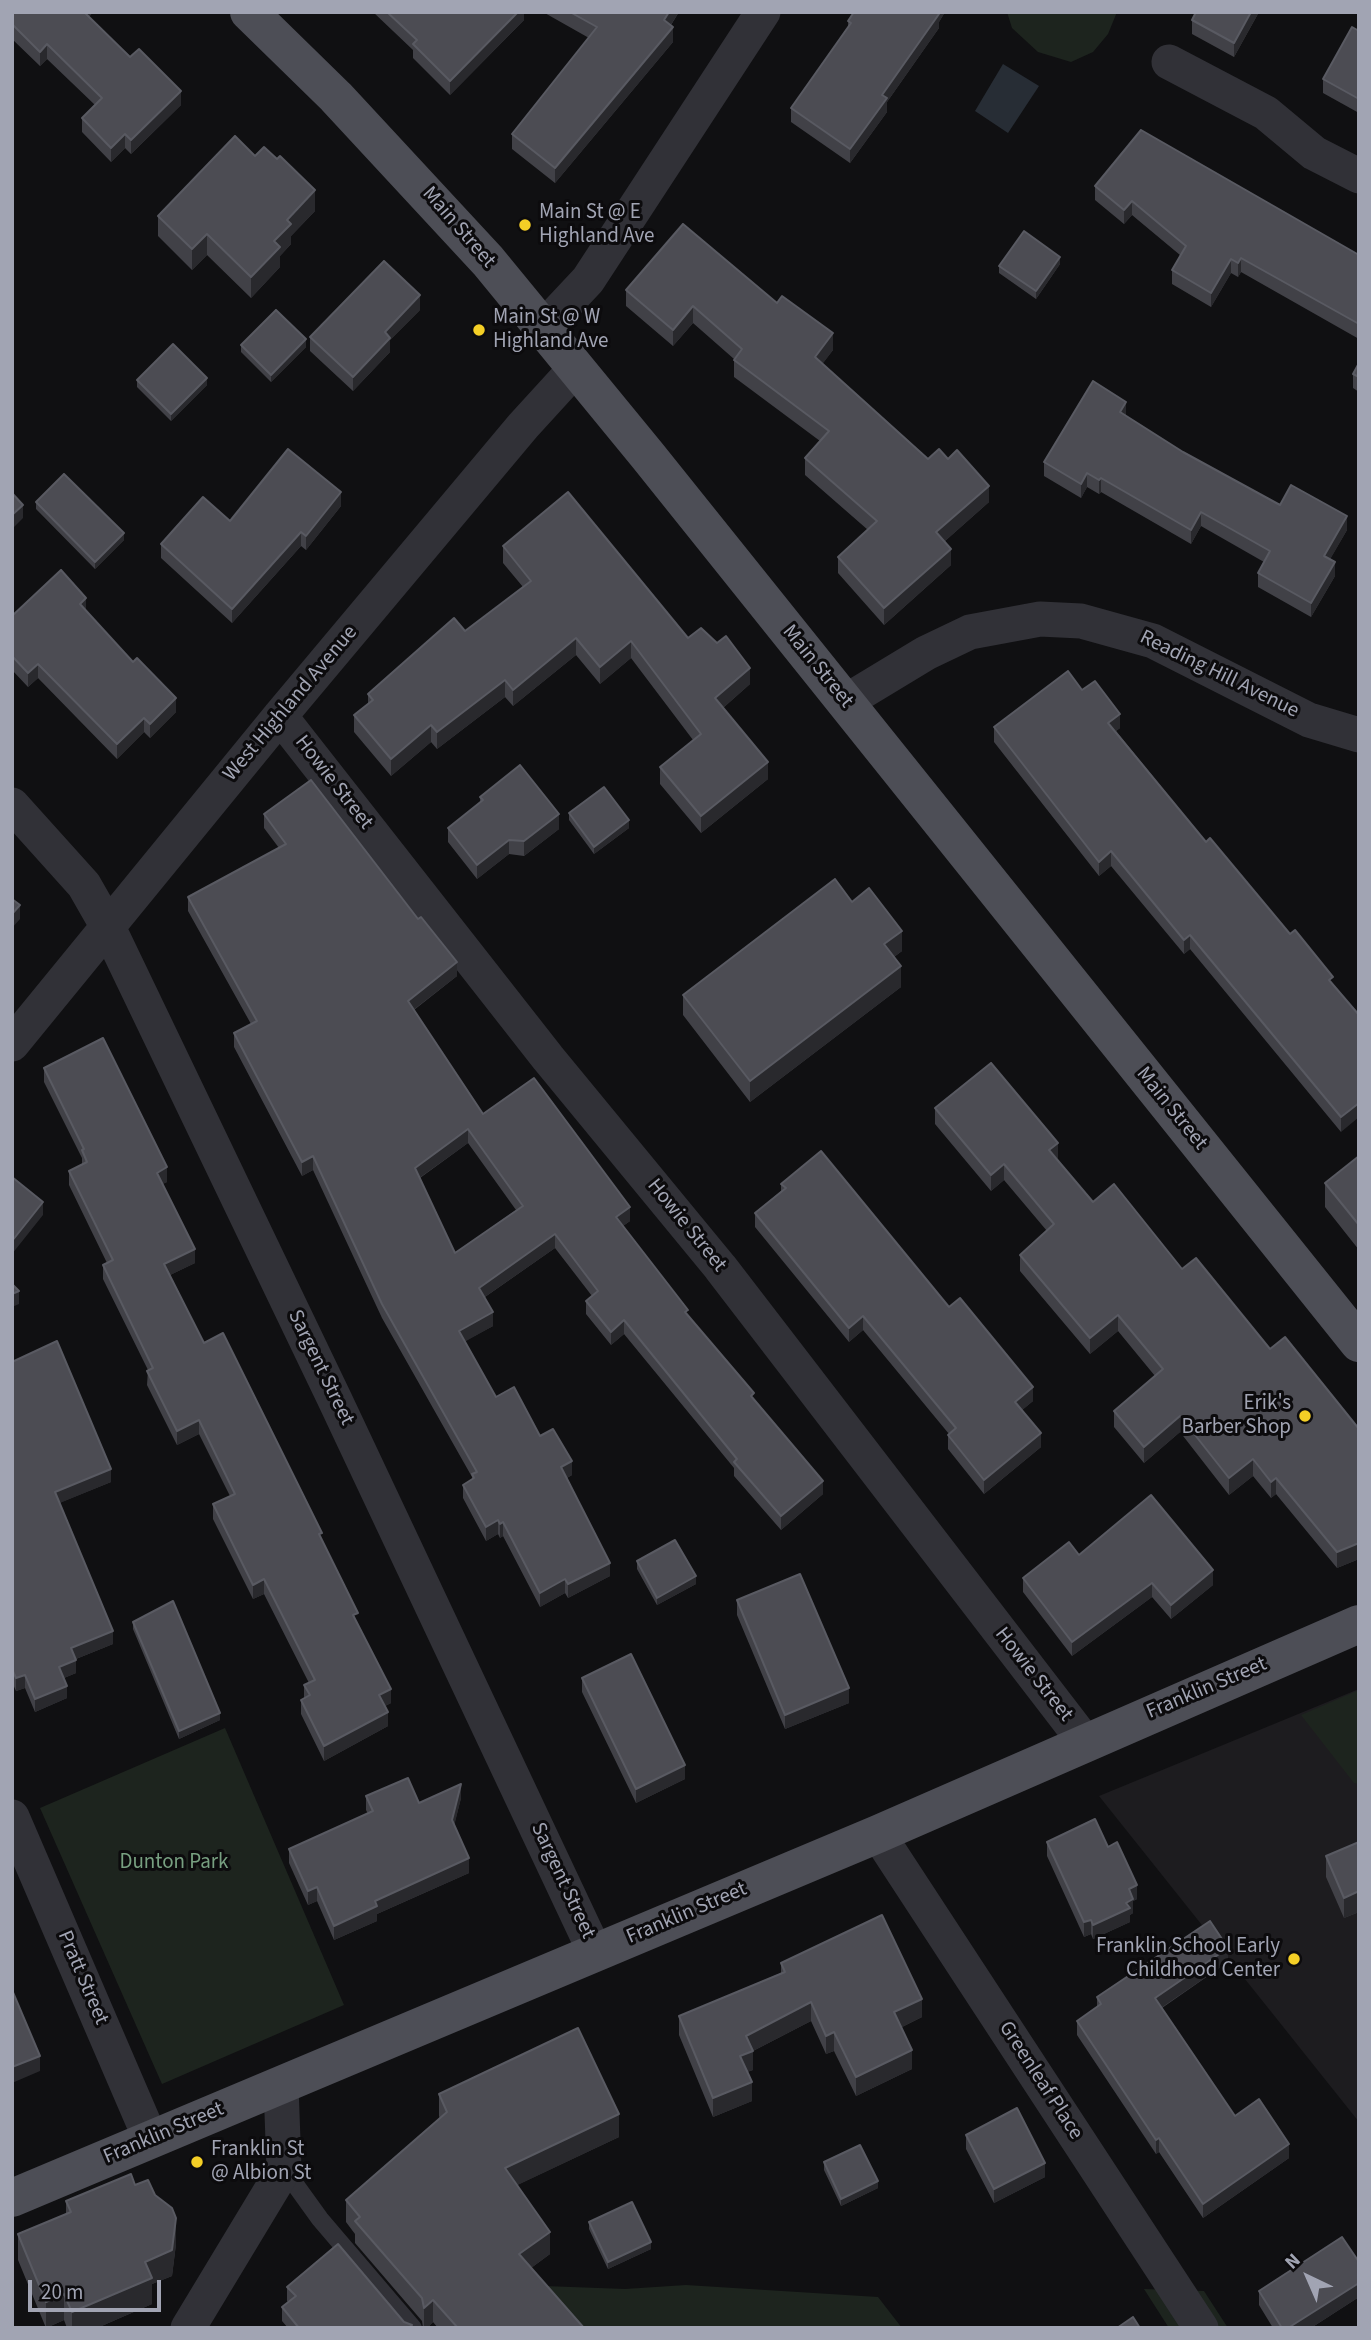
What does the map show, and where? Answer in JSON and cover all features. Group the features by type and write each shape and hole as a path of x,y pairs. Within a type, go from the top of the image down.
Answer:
{"main road":[{"name":"Main Street","path":"249,12 421,186 576,368 1359,1343"},
{"name":"Franklin Street","path":"12,2198 878,1834 1359,1625"}],"street":[{"path":"542,328 589,280 763,12"},
{"path":"1169,62 1266,113 1314,153 1359,176"},
{"name":"West Highland Avenue","path":"12,1044 280,716 523,426 576,368"},
{"name":"Reading Hill Avenue","path":"845,702 926,653 970,632 1040,618 1081,621 1153,641 1309,720 1359,735"},
{"name":"Howie Street","path":"280,716 548,1058 720,1267 1085,1742"},
{"name":"Sargent Street","path":"12,805 84,885 108,927 335,1399 595,1952"},
{"name":"Pratt Street","path":"12,1817 151,2140"},
{"name":"Greenleaf Place","path":"878,1834 1201,2328"},
{"path":"188,2328 284,2169 281,2085"}],"lane":[{"path":"284,2169 320,2219 413,2328"}],"shaded area":[{"path":"1003,64 1039,86 1008,133 975,111"},
{"name":"Franklin School Early Childhood Center","path":"1359,1689 1359,2122 1099,1796"}],"green space":[{"path":"1007,12 1117,12 1108,34 1093,52 1071,62 1038,52 1012,28"},
{"path":"1359,1690 1359,1784 1354,1783 1301,1715"},
{"name":"Dunton Park","path":"225,1728 344,2005 162,2084 40,1808"},
{"path":"686,2285 878,2297 902,2328 581,2328 544,2286 625,2289"},
{"path":"1144,2289 1204,2291 1228,2328 1169,2328"}],"building":[{"path":"12,12 84,12 130,57 139,49 181,91 131,140 125,134 111,148 82,118 102,98 47,44 40,52 12,24"},
{"path":"387,12 518,12 450,81 413,44 417,40"},
{"path":"570,12 669,12 664,20 673,27 555,168 512,134 597,27"},
{"path":"854,12 939,14 882,95 887,98 850,149 791,108 851,23 848,21"},
{"path":"1196,12 1251,12 1234,43 1192,20"},
{"path":"1352,27 1359,31 1359,99 1323,79"},
{"path":"1141,130 1359,255 1359,324 1241,258 1238,263 1231,259 1211,293 1172,270 1186,246 1132,201 1124,210 1095,186"},
{"path":"235,136 255,156 264,147 277,159 280,156 315,190 287,220 291,224 274,241 280,247 251,277 207,234 192,249 158,216"},
{"path":"683,224 777,303 782,296 833,333 815,357 928,459 939,449 948,459 957,450 989,486 936,532 951,549 884,608 838,557 877,521 805,458 829,431 734,360 742,349 693,306 673,330 626,290"},
{"path":"1024,231 1060,257 1036,291 999,266"},
{"path":"384,261 420,295 385,332 390,338 353,377 310,337"},
{"path":"276,310 306,339 271,375 241,345"},
{"path":"173,344 207,378 171,414 137,380"},
{"path":"1359,363 1359,377 1353,374"},
{"path":"1093,381 1126,402 1120,412 1183,452 1280,505 1291,485 1347,516 1324,556 1335,562 1311,603 1258,573 1270,551 1201,512 1191,530 1101,478 1099,480 1087,473 1081,484 1044,462"},
{"path":"288,449 341,492 306,536 301,532 232,609 161,544 203,497 230,521"},
{"path":"64,474 124,533 95,562 36,502"},
{"path":"568,492 688,638 701,628 717,643 726,636 750,668 715,698 768,762 701,816 660,767 701,734 631,641 600,667 576,638 513,690 505,680 437,732 431,725 391,759 354,715 373,700 368,694 454,618 465,631 531,581 503,546"},
{"path":"12,493 23,505 12,515"},
{"path":"61,570 86,598 80,604 133,662 137,658 176,698 150,724 144,718 117,744 38,664 28,673 12,656 12,616"},
{"path":"1068,671 1082,690 1095,681 1120,714 1108,723 1206,842 1210,838 1290,934 1295,930 1333,977 1329,980 1359,1015 1359,1103 1341,1117 1190,935 1184,940 1111,851 1099,862 994,727"},
{"path":"520,765 559,814 524,841 509,840 477,865 448,828 483,800 480,797"},
{"path":"311,780 418,919 421,917 457,962 408,1001 483,1114 534,1078 630,1207 616,1217 688,1310 685,1312 754,1393 751,1396 823,1481 781,1516 734,1462 737,1459 624,1320 611,1332 586,1301 598,1291 555,1234 479,1288 493,1312 459,1331 496,1397 514,1387 540,1436 553,1429 572,1461 561,1467 610,1563 568,1584 565,1579 540,1593 503,1522 500,1524 498,1520 486,1527 463,1485 474,1478 472,1474 477,1472 382,1304 313,1156 302,1162 234,1033 257,1021 188,897 286,844 264,814","holes":["468,1129 523,1206 455,1253 415,1168"]},
{"path":"604,787 629,820 594,847 569,813"},
{"path":"835,879 852,902 869,888 902,931 884,944 901,966 750,1081 683,995"},
{"path":"12,899 20,905 12,914"},
{"path":"103,1038 167,1167 157,1173 195,1249 164,1264 204,1343 223,1333 322,1533 319,1534 358,1613 353,1615 391,1689 379,1695 388,1712 324,1746 301,1700 310,1695 304,1685 315,1680 264,1579 253,1585 213,1504 235,1494 199,1420 177,1431 147,1371 153,1368 103,1265 113,1260 69,1171 87,1162 82,1150 84,1149 44,1068"},
{"path":"991,1063 1058,1143 1049,1150 1093,1202 1114,1184 1182,1269 1196,1258 1270,1349 1285,1337 1359,1429 1359,1543 1337,1552 1276,1478 1271,1482 1253,1459 1229,1478 1180,1416 1144,1447 1114,1411 1163,1369 1118,1315 1090,1338 1020,1255 1054,1224 1004,1164 991,1175 935,1108"},
{"path":"821,1151 949,1307 960,1298 1033,1387 1015,1402 1041,1433 984,1480 948,1435 956,1428 863,1316 849,1328 755,1213 786,1188 781,1184"},
{"path":"1359,1156 1359,1225 1325,1183"},
{"path":"12,1177 43,1202 12,1241"},
{"path":"12,1284 19,1291 12,1294"},
{"path":"57,1341 111,1469 55,1492 113,1631 71,1648 76,1660 59,1667 67,1686 35,1699 25,1675 16,1678 12,1669 12,1362"},
{"path":"1151,1495 1213,1570 1171,1605 1152,1583 1072,1642 1023,1578 1069,1542 1079,1555"},
{"path":"675,1540 696,1576 657,1598 637,1561"},
{"path":"800,1574 849,1688 785,1715 737,1600"},
{"path":"173,1601 220,1713 179,1731 133,1622"},
{"path":"631,1654 685,1765 636,1789 582,1678"},
{"path":"408,1778 419,1803 461,1784 452,1820 469,1858 375,1901 377,1906 334,1926 317,1887 308,1891 289,1849 373,1811 366,1796"},
{"path":"1095,1819 1108,1847 1117,1842 1137,1885 1129,1889 1133,1899 1126,1903 1130,1908 1093,1925 1091,1920 1084,1922 1047,1842"},
{"path":"1359,1842 1359,1891 1344,1898 1326,1856"},
{"path":"882,1915 922,1999 894,2012 912,2050 856,2077 834,2032 826,2036 811,2002 746,2036 753,2051 740,2056 752,2082 713,2098 679,2016 785,1972 781,1963"},
{"path":"1210,1921 1228,1948 1155,1998 1235,2116 1259,2099 1289,2144 1203,2204 1159,2138 1156,2140 1077,2021 1101,2004 1097,1997"},
{"path":"12,1990 40,2056 12,2067"},
{"path":"578,2028 619,2114 505,2168 550,2232 519,2254 584,2328 458,2328 433,2300 424,2308 422,2298 355,2221 360,2217 346,2200 447,2112 439,2094"},
{"path":"1017,2108 1045,2163 994,2189 966,2135"},
{"path":"860,2145 878,2181 841,2199 824,2162"},
{"path":"131,2174 135,2185 148,2180 155,2195 172,2208 176,2218 172,2250 145,2262 152,2278 72,2312 64,2294 46,2302 18,2234 71,2212 66,2201"},
{"path":"632,2202 651,2242 608,2262 589,2222"},
{"path":"1342,2237 1359,2262 1359,2283 1288,2328 1282,2328 1259,2291"},
{"path":"338,2244 404,2322 412,2325 409,2328 299,2328 282,2307 296,2296 287,2287"},
{"path":"1133,2317 1140,2328 1117,2328"}],"place":[{"name":"Main St @ E Highland Ave","path":"525,225"},
{"name":"Main St @ W Highland Ave","path":"479,330"},
{"name":"Erik's Barber Shop","path":"1305,1416"},
{"name":"Franklin School Early Childhood Center","path":"1294,1959"},
{"name":"Franklin St @ Albion St","path":"197,2162"}]}
